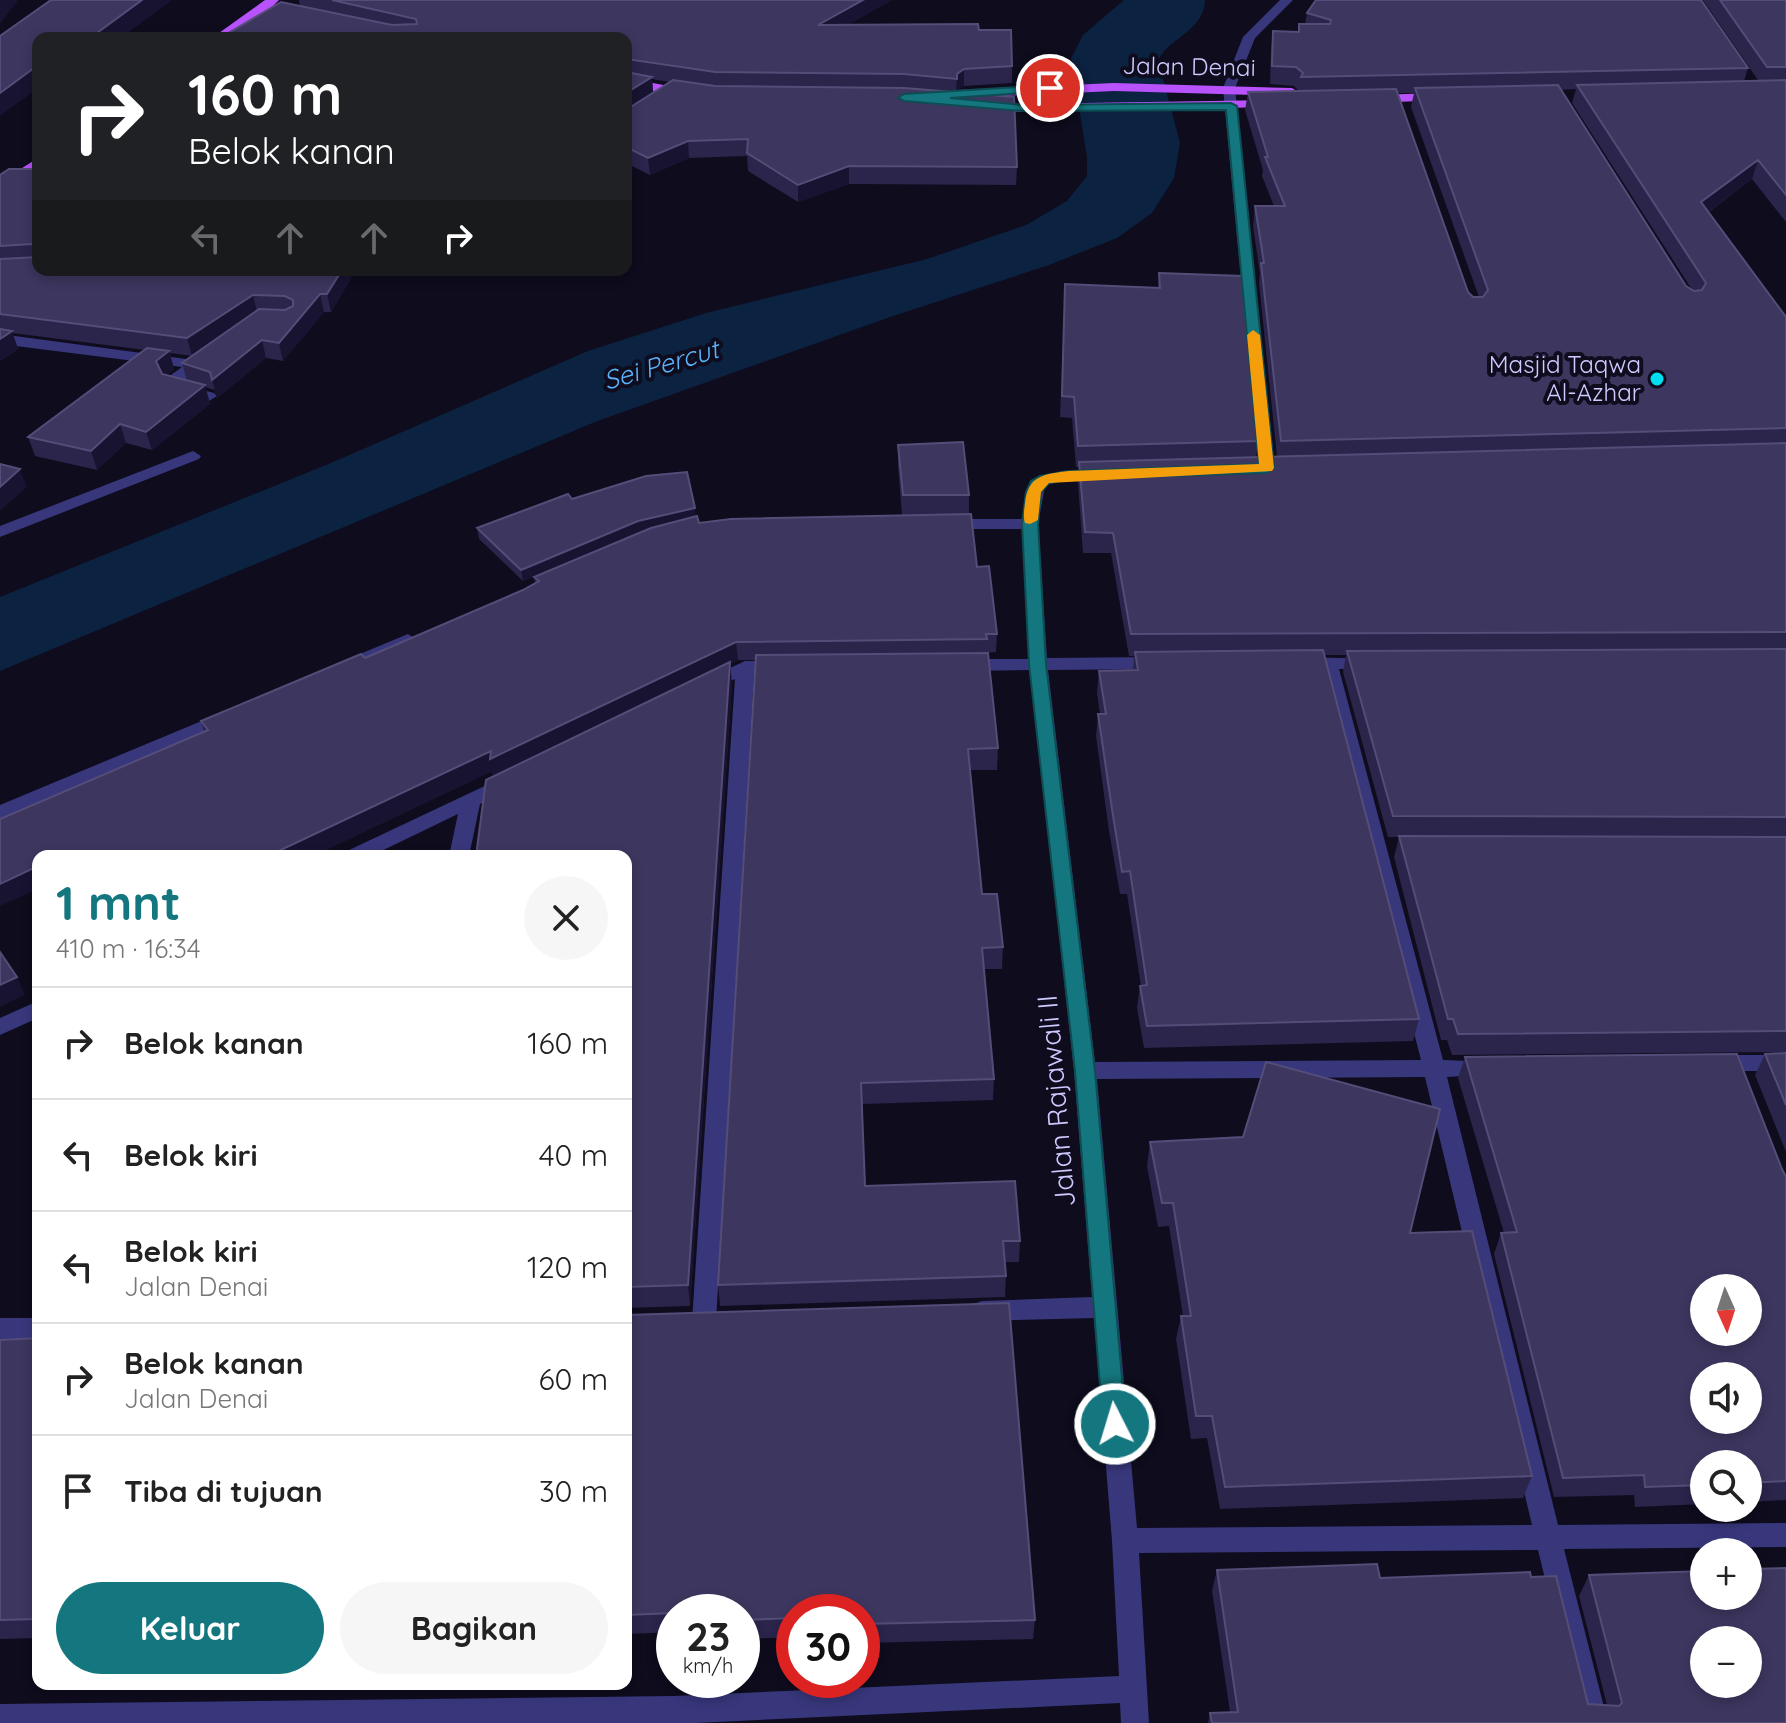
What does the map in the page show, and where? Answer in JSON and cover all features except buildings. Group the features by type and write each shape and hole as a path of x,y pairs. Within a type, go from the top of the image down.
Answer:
{"main road":[{"path":"227,32 268,4 308,17"},
{"path":"632,83 695,95"},
{"name":"Jalan Denai","path":"1195,88 1229,88 1304,98 1231,106 1022,108 919,98 1020,89 1195,88"},
{"path":"1363,98 1401,105 1462,97"},
{"path":"0,188 32,166"}],"street":[{"path":"1267,468 1229,88 1249,37 1287,0"},
{"path":"649,105 671,91"},
{"path":"0,339 200,362 172,380 171,384 209,396"},
{"path":"0,532 193,456"},
{"name":"Jalan Rajawali II","path":"1130,473 1045,479 1037,484 1033,492 1030,524 1038,664 1085,1071 1125,1541 1135,1723"},
{"path":"934,524 1030,524"},
{"path":"323,676 426,632"},
{"path":"945,665 1175,663"},
{"path":"1282,663 1391,663"},
{"path":"1328,663 1388,847 1547,1537 1594,1723"},
{"path":"687,695 745,667 806,667"},
{"path":"704,1321 745,667"},
{"path":"0,813 250,707"},
{"path":"366,850 529,772"},
{"path":"460,850 471,799"},
{"path":"0,1027 32,1012"},
{"path":"1737,1063 1748,1091"},
{"path":"1690,1064 1786,1063"},
{"path":"1085,1071 1516,1067"},
{"path":"951,1312 1105,1307"},
{"path":"679,1321 735,1320"},
{"path":"0,1329 32,1329"},
{"path":"1125,1541 1786,1535"},
{"path":"0,1718 674,1716 1131,1689"}],"water":[{"name":"Sei Percut","path":"1124,0 1205,0 1199,19 1158,60 1180,143 1174,178 1152,213 1117,238 1049,265 890,317 595,422 0,671 0,597 331,463 588,351 706,313 927,259 1026,225 1067,201 1087,176 1087,157 1071,58 1083,35"}],"slow traffic":[{"path":"1030,520 1033,492 1037,484 1045,479 1069,475 1267,468 1253,335"}],"place":[{"name":"Masjid Taqwa Al-Azhar","path":"1657,379"}],"route":[{"path":"1050,88 904,98 1022,108 1231,106 1267,468 1069,475 1045,479 1037,484 1033,492 1030,524 1038,664 1085,1071 1115,1424"}]}
